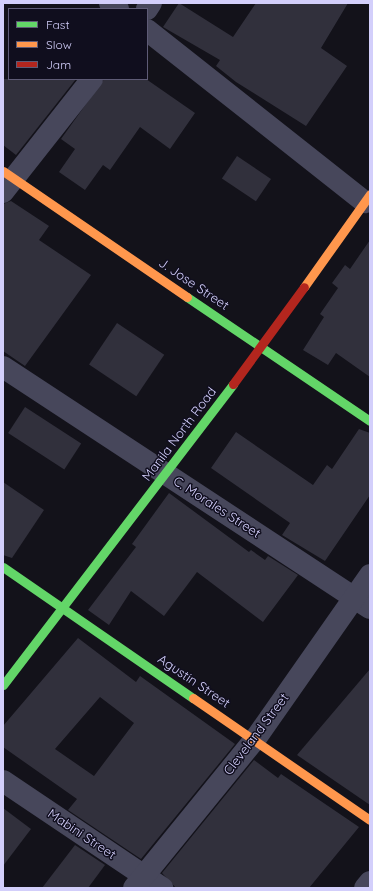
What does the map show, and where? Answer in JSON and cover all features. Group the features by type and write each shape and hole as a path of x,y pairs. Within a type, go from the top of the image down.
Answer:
{"main road":[{"name":"J. Jose Street","path":"6,181 262,346 370,421"},
{"name":"Manila North Road","path":"3,685 262,346 368,200"},
{"name":"Agustin Street","path":"3,567 62,609 256,738 370,820"}],"street":[{"path":"148,31 368,200"},
{"path":"6,181 91,80"},
{"name":"C. Morales Street","path":"3,367 362,603"},
{"name":"Cleveland Street","path":"139,882 256,738 362,603 370,575"},
{"name":"Mabini Street","path":"3,781 139,882 162,888"},
{"path":"365,888 370,882"}],"building":[{"path":"179,3 233,37 256,3 348,3 321,48 347,66 306,126 236,82 216,66 220,60 163,27"},
{"path":"3,79 75,80 16,155 3,145"},
{"path":"103,80 147,80 195,113 170,149 140,127 110,170 103,165 85,190 59,172 75,149 61,139"},
{"path":"237,156 271,179 256,201 222,178"},
{"path":"11,201 49,226 39,240 91,275 25,366 3,351 3,204"},
{"path":"370,240 370,377 336,353 328,365 303,350 324,317 320,314 338,288 332,283 345,265 350,269"},
{"path":"117,323 164,355 136,396 89,364"},
{"path":"25,407 81,443 64,469 8,433"},
{"path":"359,429 370,433 370,495 325,561 282,535 290,523 211,468 236,432 313,485 327,465 332,469"},
{"path":"3,482 44,510 12,558 3,555"},
{"path":"169,493 249,552 251,550 265,560 268,556 298,575 263,622 197,572 164,616 131,591 109,625 88,610 136,547 132,544"},
{"path":"78,638 136,682 140,676 235,744 141,859 68,810 77,799 3,747 3,726","holes":["100,697 134,723 94,776 55,749"]},
{"path":"370,669 370,805 297,755"},
{"path":"254,760 278,778 281,774 359,827 309,888 176,888 162,873"},
{"path":"3,808 31,829 3,866"},
{"path":"75,845 105,865 88,888 42,888"}],"traffic: fast":[{"path":"187,297 370,421"},
{"path":"3,685 233,384"},
{"path":"3,567 193,698"}],"traffic: slow":[{"path":"3,171 187,297"},
{"path":"304,287 370,194"},
{"path":"193,698 370,820"}],"traffic: jam":[{"path":"233,384 304,287"}]}
